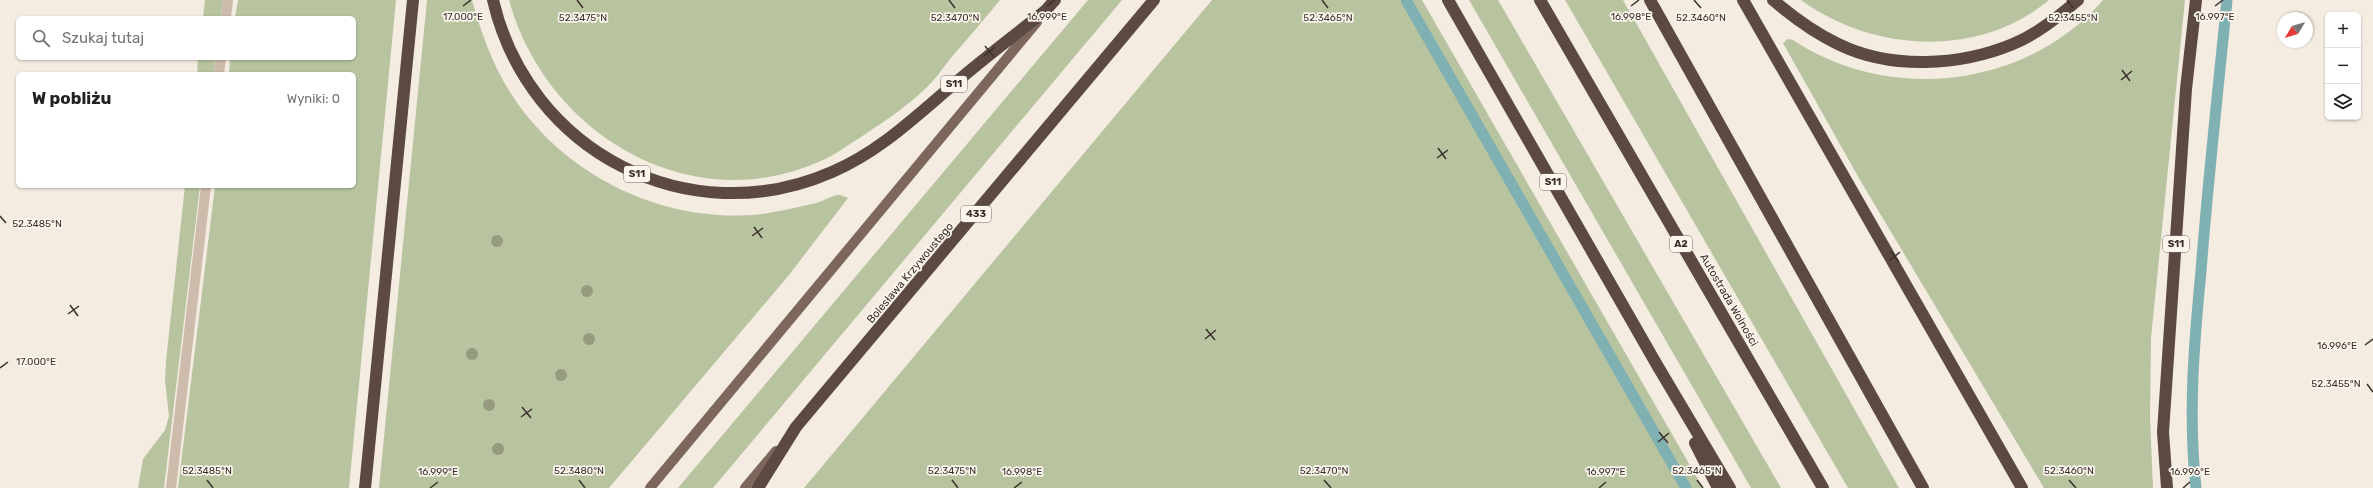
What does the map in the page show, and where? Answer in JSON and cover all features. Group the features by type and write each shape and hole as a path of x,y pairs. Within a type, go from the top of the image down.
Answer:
{"highway":[{"path":"365,488 413,0"},
{"name":"S11","path":"493,0 506,41 522,73 550,112 578,140 622,168 652,180 685,190 728,193 783,189 831,173 863,156 891,138 1046,11 1054,0"},
{"name":"Bolesława Krzywoustego","path":"796,427 1154,0"},
{"name":"S11","path":"1448,0 1657,365 1730,488"},
{"name":"Autostrada Wolności","path":"1540,0 1822,488"},
{"path":"1650,0 1924,488"},
{"path":"1743,0 2022,488"},
{"path":"1773,0 1799,21 1839,45 1877,58 1923,61 1970,57 2013,44 2048,24 2078,0"},
{"name":"S11","path":"2167,488 2163,432 2186,89 2196,0"},
{"path":"1657,365 1718,488"},
{"path":"758,488 796,427"}],"main road":[{"path":"650,488 1046,11"},
{"name":"Bolesława Krzywoustego","path":"745,488 796,427"}],"lane":[{"path":"226,16 228,0"},
{"path":"219,72 221,60"},
{"path":"170,488 206,188"}],"green space":[{"path":"205,0 223,0 221,16 203,16"},
{"path":"238,0 396,0 349,488 178,488 215,188 356,188 356,72 229,72 230,60 356,60 356,16 235,16"},
{"path":"427,0 472,0 492,59 510,92 532,122 558,148 587,170 619,189 653,202 689,211 726,215 770,213 816,203 836,195 841,195 848,198 789,275 609,488 379,488"},
{"path":"509,0 1000,0 929,86 901,109 834,155 775,176 725,180 677,172 631,154 590,126 555,91 528,48"},
{"path":"1088,0 1122,0 713,488 678,488"},
{"path":"1212,0 1400,0 1681,488 804,488"},
{"path":"1409,0 1422,0 1703,488 1690,488"},
{"path":"1469,0 1498,0 1781,488 1751,488"},
{"path":"1565,0 1623,0 1899,488 1848,488"},
{"path":"1801,0 2049,0 2021,19 1991,32 1958,40 1925,42 1892,38 1860,30 1829,17"},
{"path":"2103,0 2185,0 2151,338 2150,417 2153,488 2044,488 1860,180 1783,43 1788,39 1793,40 1831,60 1871,73 1913,79 1956,77 1997,68 2036,52 2072,30"},
{"path":"198,60 216,60 214,72 197,72"},
{"path":"185,188 200,188 164,488 138,488 143,459 165,430 169,416 165,381"}],"waterway":[{"path":"1406,0 1686,488"},
{"path":"2196,488 2192,434 2194,352 2227,0"}]}
